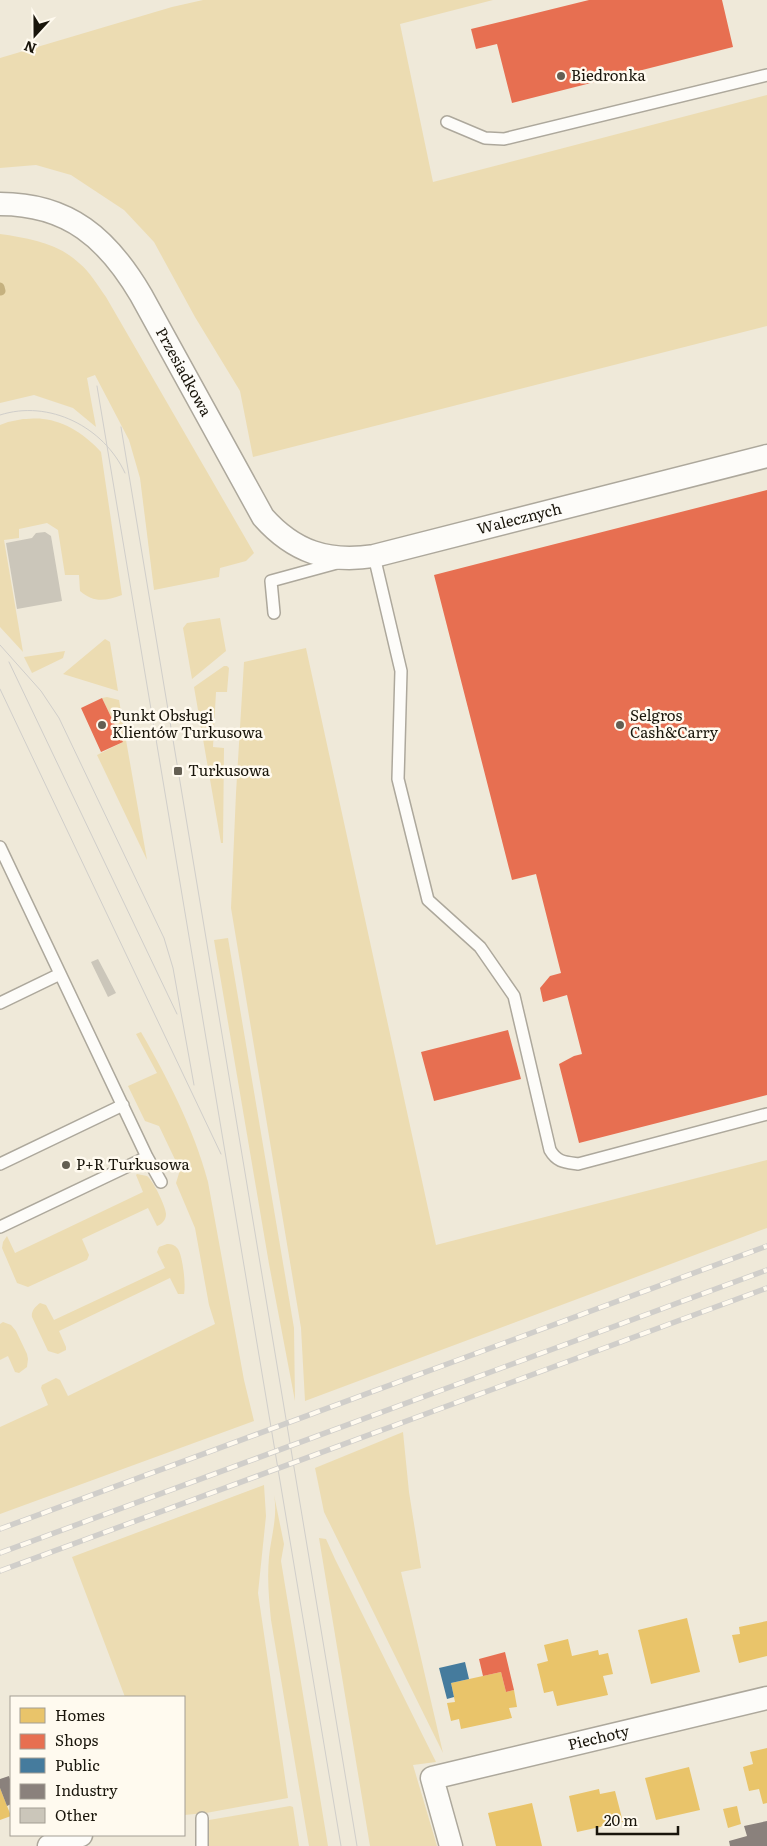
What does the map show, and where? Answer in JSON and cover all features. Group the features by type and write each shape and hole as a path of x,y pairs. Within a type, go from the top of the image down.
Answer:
{"street":[{"name":"Przesiadkowa","path":"0,204 31,207 65,218 85,229 106,246 121,263 141,296 263,517 279,533 306,550 330,557 350,559"},
{"name":"Walecznych","path":"350,559 374,556 767,456"},
{"name":"Piechoty","path":"451,1846 432,1778 767,1698"},
{"path":"49,1846 78,1836"}],"lane":[{"path":"447,122 485,138 504,139 767,75"},
{"path":"374,556 401,671 398,779 428,900 480,947 514,996 550,1150 555,1158 564,1162 578,1164 767,1114"},
{"name":"Walecznych","path":"274,613 271,581 350,559"},
{"path":"0,847 161,1182"},
{"path":"0,1003 60,974"},
{"path":"0,1164 123,1105"},
{"path":"0,1227 148,1157"},
{"path":"202,1818 202,1846"}],"shaded area":[{"path":"203,0 493,0 400,24 433,182 767,95 767,326 253,457 240,391 195,317 154,242 124,210 71,175 36,165 0,168 0,58 172,7"},
{"path":"0,234 52,246 71,256 94,279 254,553 246,561 220,568 219,577 154,590 140,478 129,440 95,375 87,378 96,427 73,408 34,395 0,403"},
{"path":"23,419 51,420 67,426 89,440 101,452 122,595 100,600 90,598 80,591 79,575 65,575 58,530 47,523 19,529 19,538 4,540 23,652 0,627 0,425"},
{"path":"220,618 226,651 192,679 183,628 187,623"},
{"path":"105,639 110,642 118,691 63,674"},
{"path":"306,648 436,1245 767,1160 767,1228 305,1401 301,1328 231,908 244,662"},
{"path":"65,651 63,658 32,673 24,657"},
{"path":"224,666 229,668 227,692 216,692 213,747 224,748 223,843 221,843 194,687"},
{"path":"107,697 119,700 147,860 97,755 123,742 102,698"},
{"path":"228,938 294,1328 295,1401 269,1264 214,940"},
{"path":"141,1032 188,1124 208,1182 244,1380 254,1421 0,1514 0,1427 48,1405 41,1388 42,1385 56,1378 60,1380 68,1396 215,1324 209,1305 195,1228 176,1183 180,1170 159,1126 145,1121 128,1086 157,1073 136,1034"},
{"path":"137,1174 147,1176 159,1194 166,1214 162,1223 157,1226 148,1208 82,1239 89,1255 87,1260 28,1287 17,1283 2,1248 7,1236 15,1253 143,1192"},
{"path":"167,1244 175,1246 180,1253 184,1272 184,1294 178,1294 170,1278 59,1331 66,1350 58,1354 48,1351 32,1317 33,1311 40,1303 46,1305 54,1320 165,1268 157,1252 159,1247"},
{"path":"3,1322 11,1325 16,1331 27,1354 27,1367 19,1373 15,1372 8,1356 0,1360 0,1324"},
{"path":"403,1432 409,1492 421,1568 401,1572 443,1753 324,1512 315,1468"},
{"path":"264,1485 266,1516 258,1593 288,1798 206,1813 185,1815 185,1696 125,1696 72,1557"},
{"path":"274,1495 284,1544 281,1561 328,1846 309,1846 271,1620 268,1573 275,1519"},
{"path":"319,1538 326,1539 436,1762 413,1765 437,1846 370,1846"},
{"path":"293,1807 299,1846 209,1846 209,1820"}],"building: Homes":[{"path":"687,1618 700,1672 651,1684 638,1630"},
{"path":"767,1621 767,1656 739,1663 732,1635 740,1634 739,1627"},
{"path":"568,1639 572,1656 598,1650 599,1655 608,1653 613,1674 603,1676 608,1695 557,1706 553,1691 544,1693 537,1664 548,1661 544,1645"},
{"path":"501,1672 506,1692 514,1690 517,1707 509,1708 512,1718 461,1729 459,1719 451,1721 447,1703 455,1702 451,1683"},
{"path":"767,1748 767,1803 763,1804 759,1789 749,1791 743,1767 753,1764 750,1752"},
{"path":"689,1767 700,1810 656,1820 645,1778"},
{"path":"0,1788 10,1816 0,1820"},
{"path":"599,1789 600,1794 615,1791 623,1822 577,1832 569,1796"},
{"path":"532,1803 542,1846 496,1846 488,1813"},
{"path":"737,1806 741,1824 728,1828 723,1809"}],"building: Shops":[{"name":"Biedronka","path":"589,0 722,0 733,47 512,103 497,44 476,49 471,29"},
{"name":"Selgros Cash&Carry","path":"767,490 767,1095 579,1143 559,1064 582,1054 567,995 543,1002 540,988 550,976 561,973 536,874 512,880 434,575"},
{"name":"Punkt Obsługi Klientów Turkusowa","path":"102,698 123,742 101,752 81,708"},
{"path":"508,1030 521,1079 434,1101 421,1052"},
{"path":"505,1652 514,1690 506,1692 501,1672 483,1676 479,1659"}],"building: Public":[{"path":"465,1662 469,1679 451,1683 454,1697 447,1699 439,1668"}],"building: Industry":[{"path":"9,1776 10,1779 10,1804 7,1806 0,1788 0,1779"},
{"path":"767,1821 767,1846 730,1846 729,1841 747,1836 744,1826"}],"building: Other":[{"path":"45,532 51,536 62,601 17,609 6,543 32,538 36,533"},
{"path":"98,959 116,993 108,997 91,962"}],"waterway":[{"path":"0,287 1,291"}],"tram line":[{"path":"97,386 341,1846"},
{"path":"0,415 19,411 37,411 56,414 73,421 89,430 104,442 116,457 125,473"},
{"path":"121,427 357,1846"},
{"path":"0,645 41,691 59,718 164,938 173,968 194,1085"},
{"path":"9,662 177,1014"},
{"path":"0,689 221,1154"}],"railway":[{"path":"0,1529 767,1246"},
{"path":"0,1553 767,1270"},
{"path":"0,1571 767,1288"}],"place":[{"name":"Biedronka","path":"561,76"},
{"name":"Punkt Obsługi Klientów Turkusowa","path":"102,725"},
{"name":"Selgros Cash&Carry","path":"620,725"},
{"name":"Turkusowa","path":"178,771"},
{"name":"P+R Turkusowa","path":"66,1165"}]}
